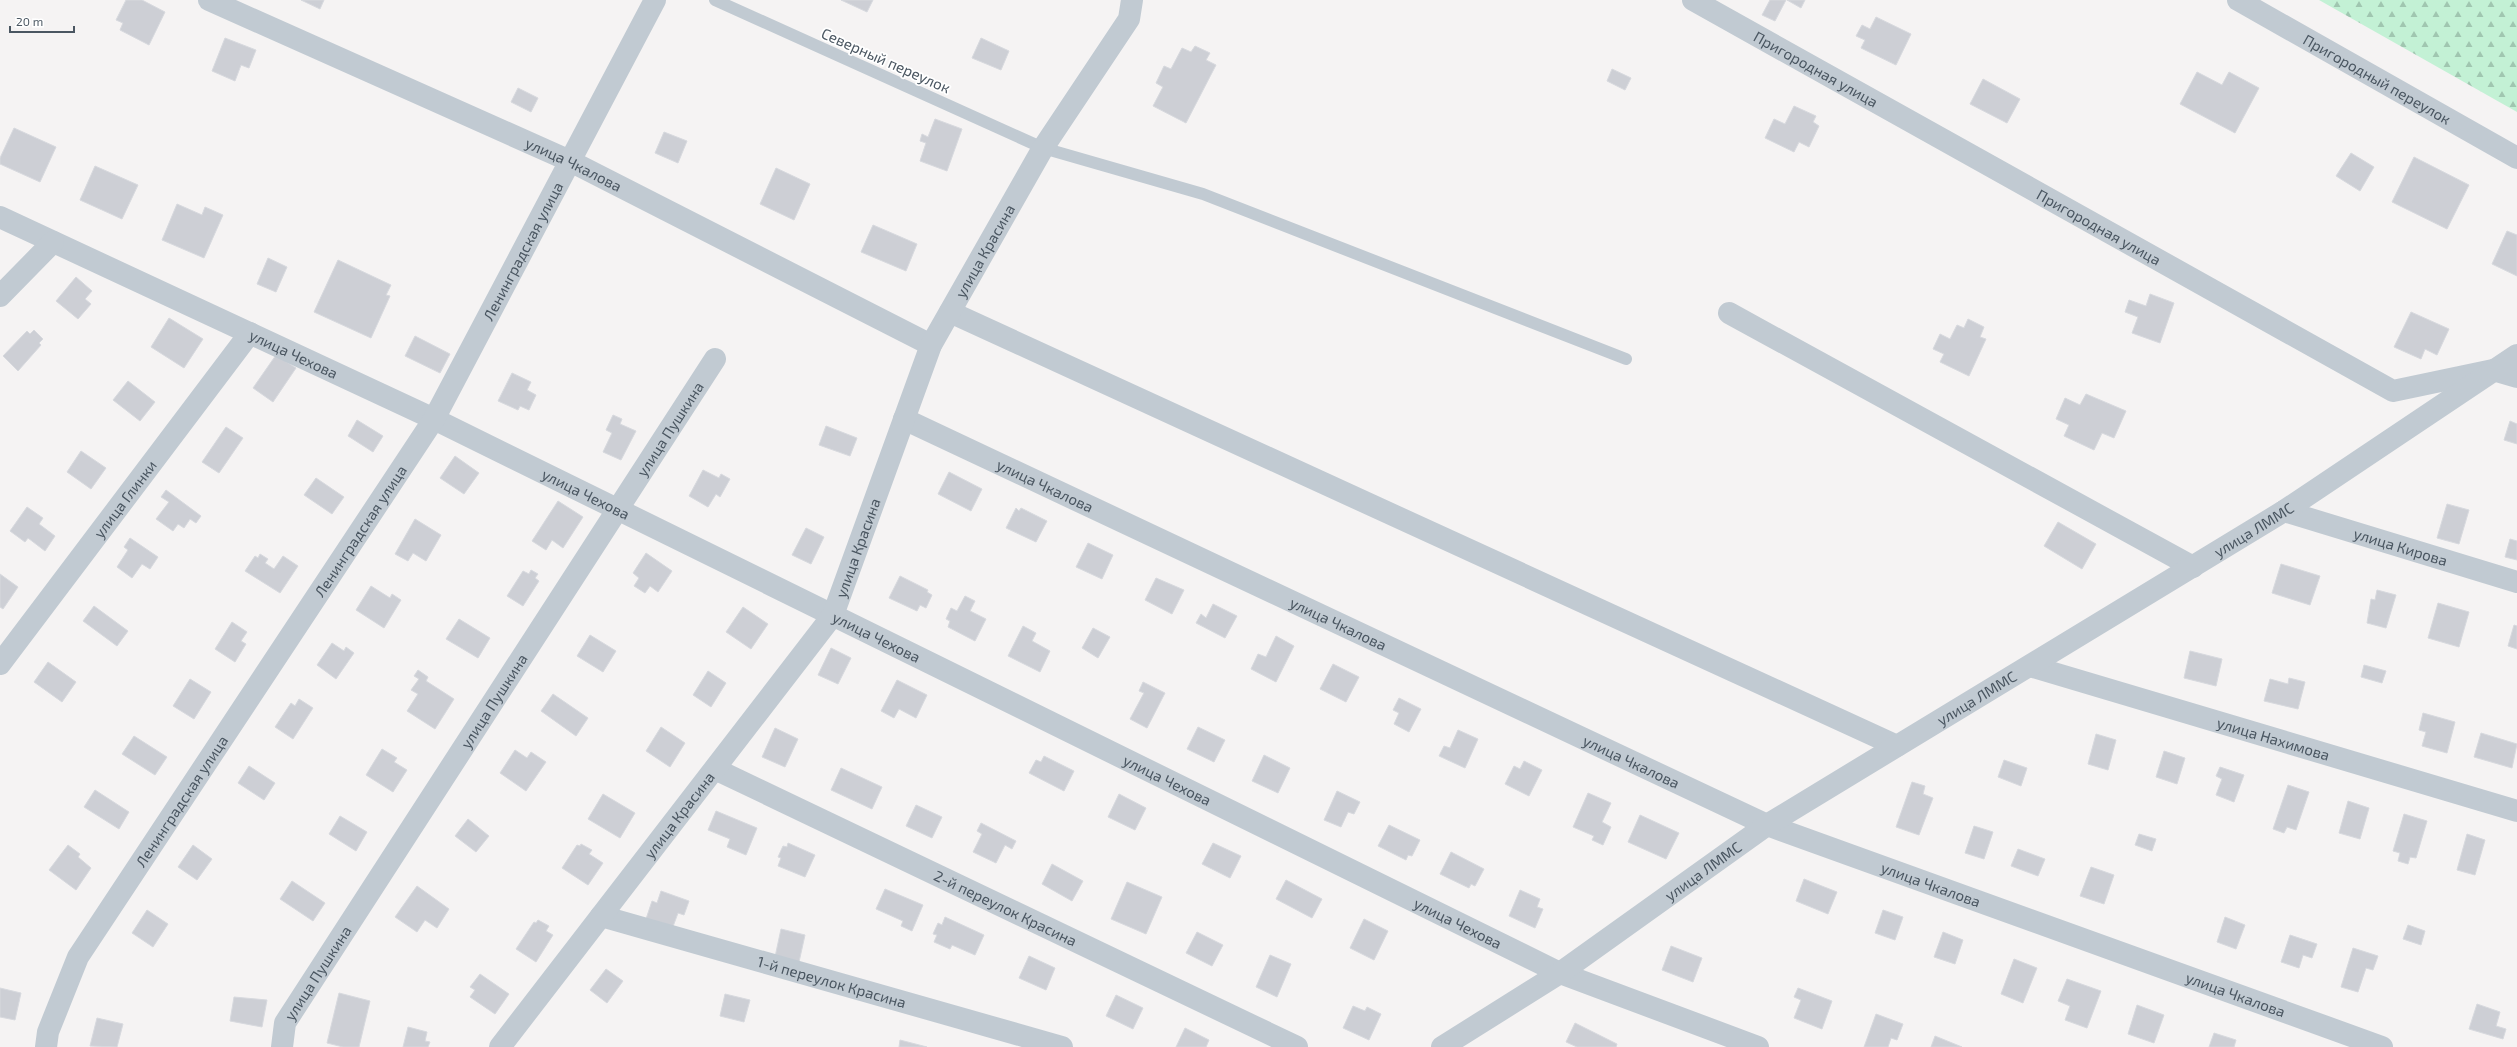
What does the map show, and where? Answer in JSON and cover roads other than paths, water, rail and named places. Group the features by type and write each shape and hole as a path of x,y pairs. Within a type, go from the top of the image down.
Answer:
{"street":[{"name":"улица Чкалова","path":"209,0 570,161 931,345"},
{"name":"Ленинградская улица","path":"46,1047 48,1032 78,957 434,419 655,0"},
{"name":"улица Красина","path":"500,1047 833,615 931,345 1043,148 1129,19 1132,0"},
{"name":"Пригородная улица","path":"1693,0 2393,391 2494,370 2517,377"},
{"name":"Пригородный переулок","path":"2238,0 2517,158"},
{"name":"улица Чехова","path":"0,217 434,419 1560,973 1758,1047"},
{"path":"0,296 53,242"},
{"path":"950,312 1897,746"},
{"path":"1729,313 2193,567"},
{"name":"улица Глинки","path":"0,664 250,333"},
{"name":"улица ЛММС","path":"1442,1047 1560,973 1767,825 2284,511 2517,355"},
{"name":"улица Пушкина","path":"282,1047 285,1023 715,359"},
{"name":"улица Чкалова","path":"904,419 1767,825 2382,1047"},
{"name":"улица Кирова","path":"2284,511 2517,582"},
{"name":"улица Нахимова","path":"2030,666 2517,811"},
{"name":"2-й переулок Красина","path":"714,769 1297,1047"},
{"name":"1-й переулок Красина","path":"601,916 1062,1047"}],"lane":[{"name":"Северный переулок","path":"715,0 1043,148 1203,194 1626,358"}]}
